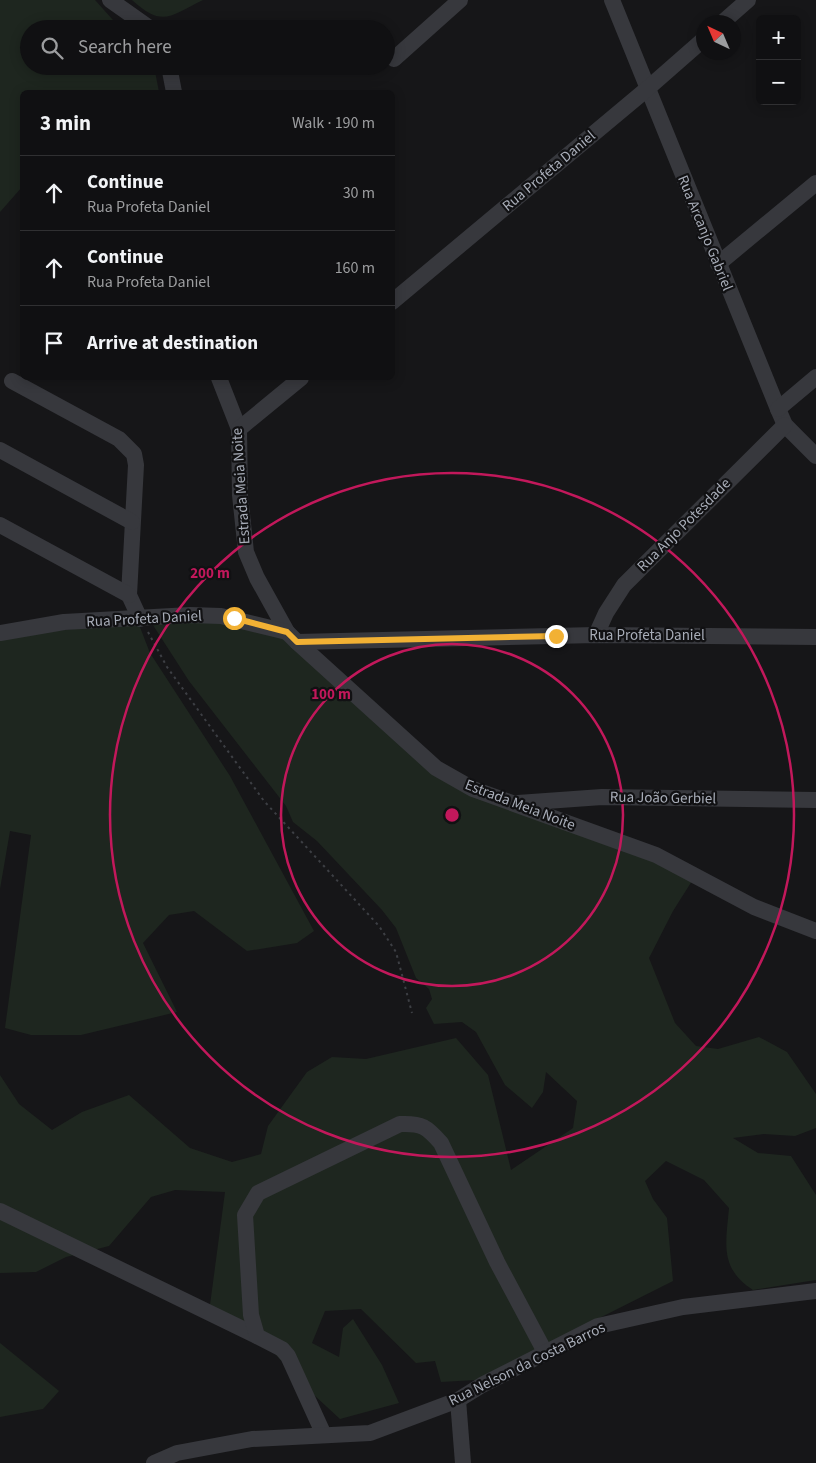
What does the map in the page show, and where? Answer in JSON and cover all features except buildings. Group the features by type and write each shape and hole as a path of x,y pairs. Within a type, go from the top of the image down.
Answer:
{"street":[{"path":"110,0 138,20"},
{"path":"395,58 460,0"},
{"name":"Rua Arcanjo Gabriel","path":"612,0 785,425 816,456"},
{"path":"730,15 748,0"},
{"name":"Rua Profeta Daniel","path":"395,299 696,46"},
{"path":"171,75 174,90"},
{"path":"718,264 816,183"},
{"path":"778,409 816,378"},
{"name":"Estrada Meia Noite","path":"220,380 239,430 240,495 246,552 257,578 292,637 436,768 473,789 656,855 754,906 816,931"},
{"path":"239,430 299,380"},
{"path":"12,381 76,415 127,446 134,454 136,465 129,595 140,619"},
{"name":"Rua Anjo Potesdade","path":"596,635 606,613 624,585 785,425"},
{"path":"0,450 132,522"},
{"path":"0,525 129,595"},
{"name":"Rua Profeta Daniel","path":"0,633 64,622 190,615 221,616 292,637 596,635 816,637"},
{"name":"Rua João Gerbiel","path":"511,804 569,799 612,798 816,800"},
{"path":"564,822 569,799"},
{"path":"257,1336 251,1315 245,1215 258,1193 400,1124 417,1124 429,1130 441,1143 497,1262 545,1352"},
{"path":"0,1211 282,1349 288,1356 324,1435"},
{"name":"Rua Nelson da Costa Barros","path":"154,1463 178,1453 252,1439 370,1433 458,1400 482,1385 598,1326 683,1307 816,1291"},
{"path":"458,1400 464,1463"}],"path":[{"path":"140,619 167,667 264,801 379,926 396,952 412,1013"}],"shaded area":[{"path":"0,0 95,0 113,20 20,20 20,75 156,75 159,90 20,90 20,189 0,212"},
{"path":"132,0 203,0 174,14 159,17 143,9"},
{"path":"224,619 286,635 443,777 634,849 692,881 673,911 649,958 675,1023 696,1046 718,1049 759,1037 787,1052 816,1094 816,1128 795,1136 764,1134 733,1138 758,1153 791,1156 816,1195 816,1280 753,1290 742,1282 734,1273 727,1254 729,1208 704,1180 666,1161 645,1181 653,1199 667,1218 673,1281 476,1380 441,1382 435,1361 416,1363 361,1309 325,1311 312,1343 339,1357 343,1328 353,1319 382,1365 399,1403 340,1419 301,1383 252,1328 210,1305 225,1192 175,1190 151,1197 109,1246 66,1257 36,1272 0,1273 0,1075 19,1104 52,1130 82,1112 129,1095 190,1148 232,1162 261,1154 268,1126 307,1072 332,1057 366,1059 456,1038 488,1075 511,1170 573,1128 577,1101 546,1072 543,1092 532,1108 505,1085 476,1032 462,1022 434,1024 426,1008 432,999 429,989 416,978 396,928 382,910 317,841 293,822 286,806 189,681 151,622"},
{"path":"138,622 150,653 230,776 314,931 297,943 247,951 194,911 169,915 143,943 177,1012 81,1035 31,1035 5,1028 31,835 10,831 0,889 0,637"},
{"path":"0,1343 59,1391 43,1409 0,1417"}],"route":[{"path":"234,618 287,632 297,642 556,636"}]}
